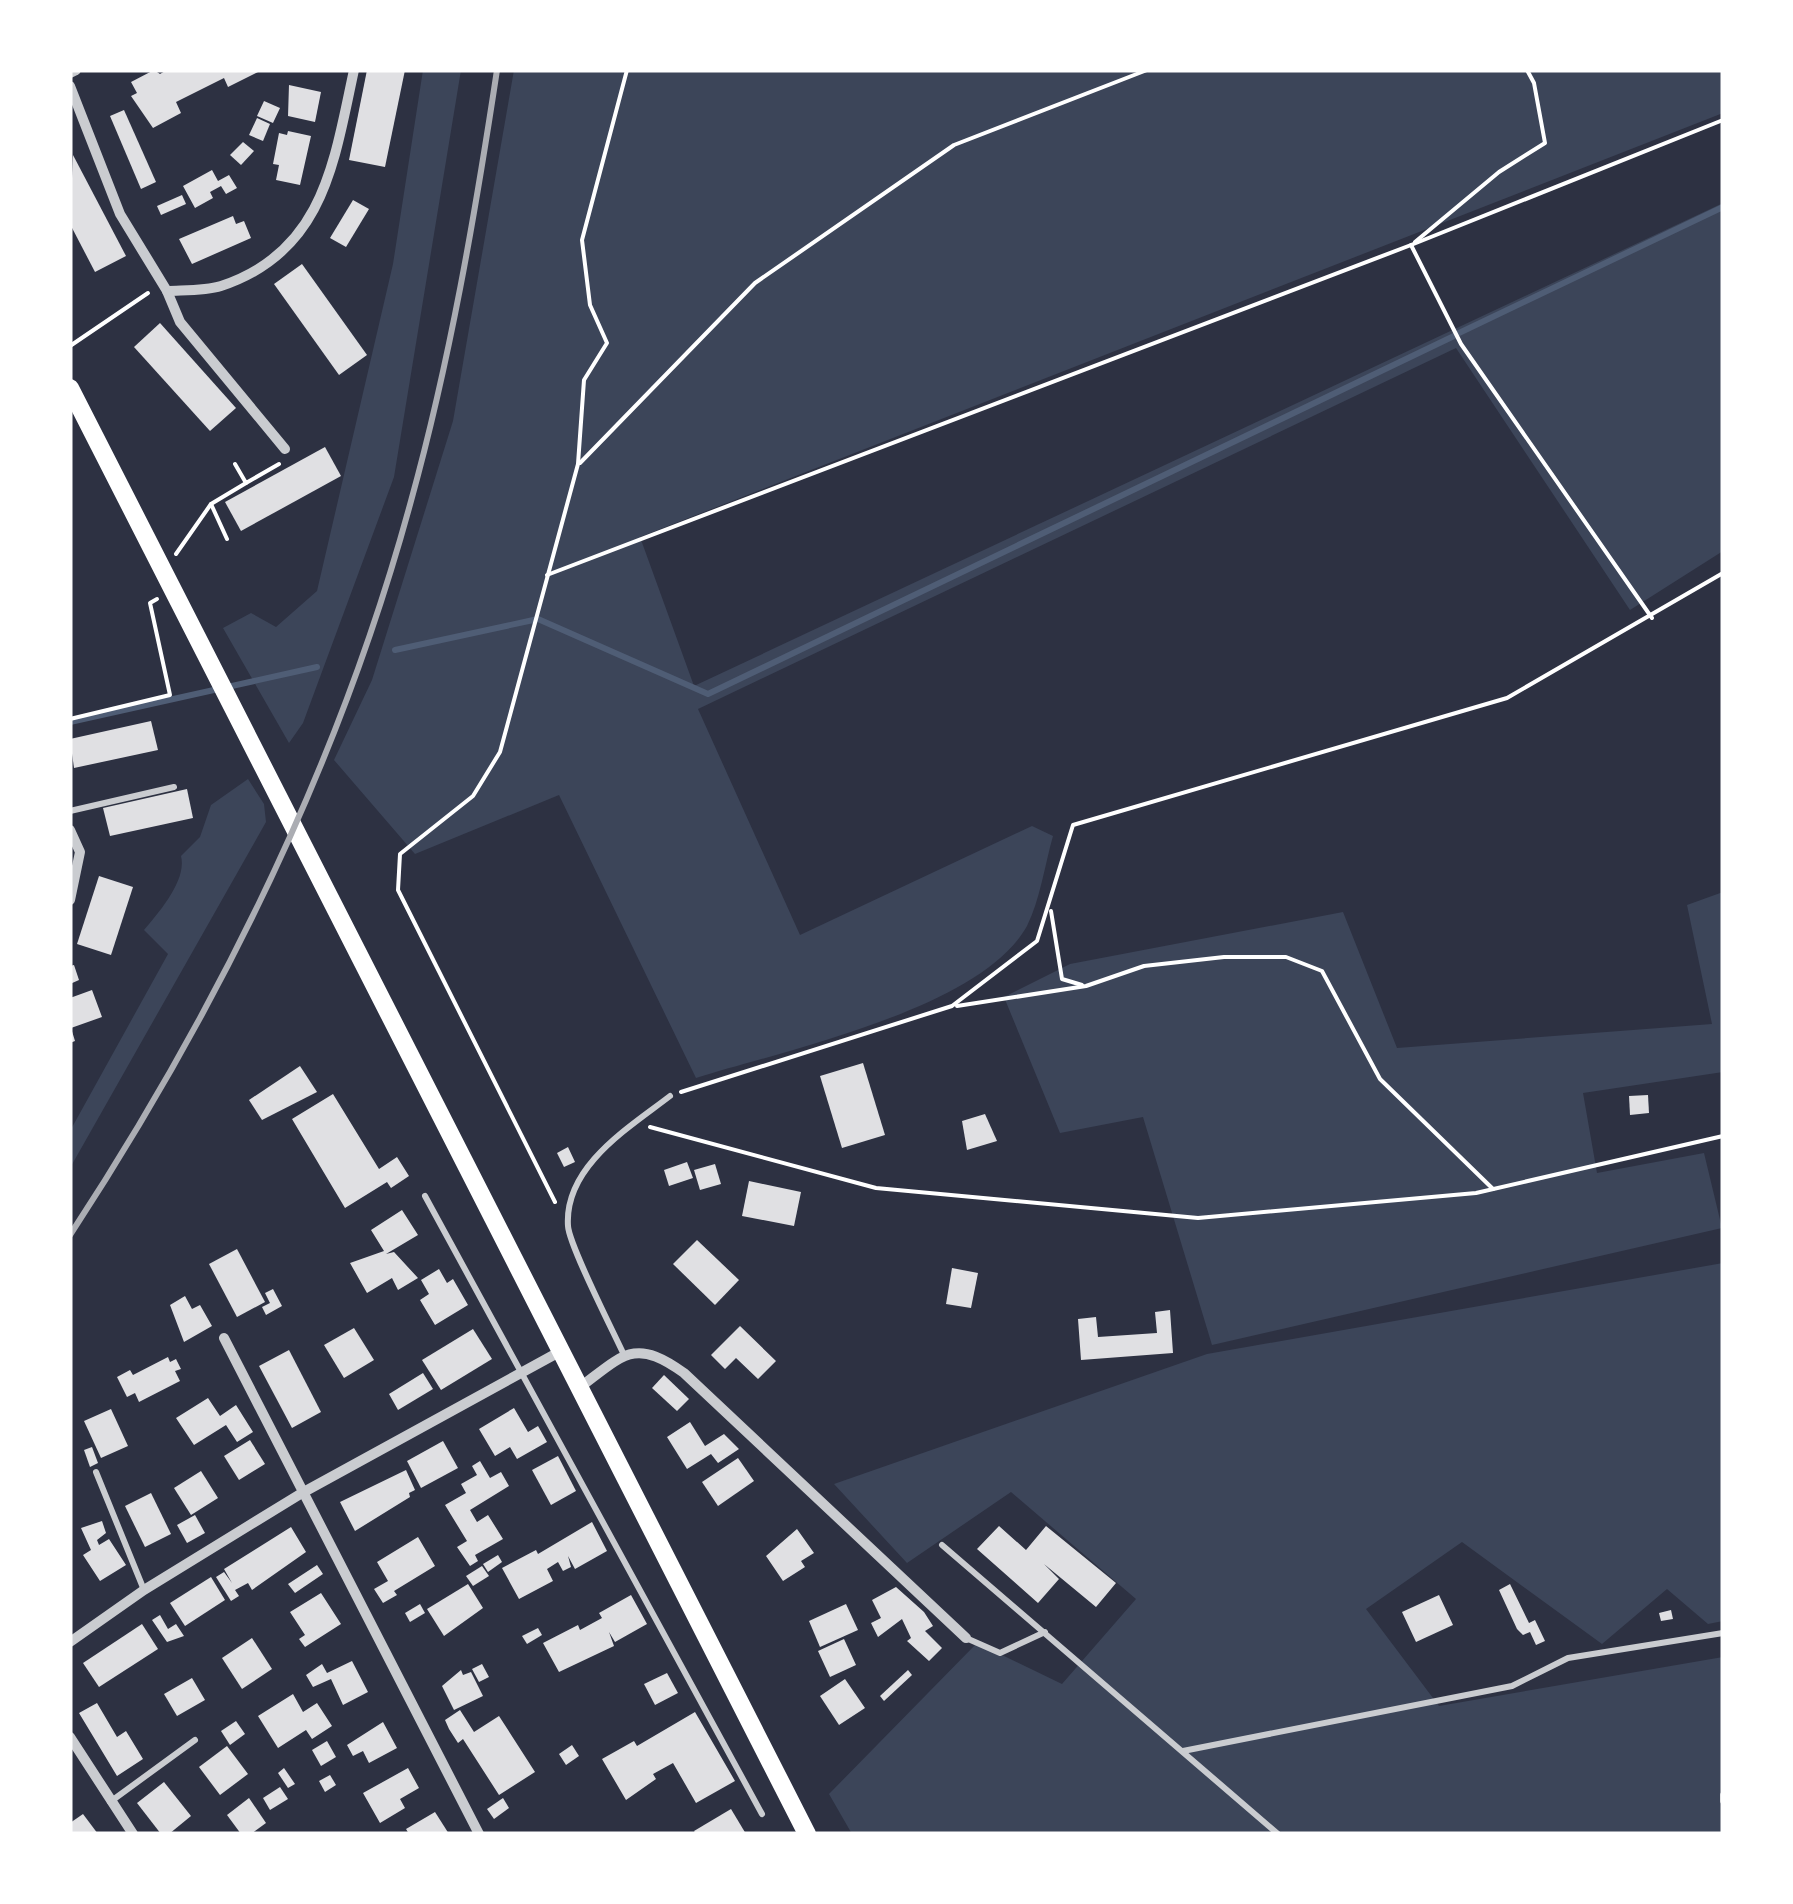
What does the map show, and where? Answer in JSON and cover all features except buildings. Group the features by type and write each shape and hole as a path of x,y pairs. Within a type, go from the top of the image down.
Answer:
{"main road":[{"path":"70,388 807,1834"}],"street":[{"path":"165,287 220,287 273,258 308,224 330,179 354,70"},
{"path":"70,86 120,214 165,287 180,322 285,449"},
{"path":"70,830 80,852 70,900"},
{"path":"224,1338 480,1834"},
{"path":"70,1642 144,1590 302,1494 524,1375 561,1351"},
{"path":"579,1388 624,1354 656,1353 684,1373 966,1638"},
{"path":"70,1738 133,1834"}],"lane":[{"path":"70,811 174,787"},
{"path":"624,1354 568,1228 581,1179 604,1147 670,1096"},
{"path":"425,1196 762,1814"},
{"path":"96,1472 144,1590"},
{"path":"942,1546 1278,1834"},
{"path":"966,1638 1000,1653 1045,1632"},
{"path":"1182,1751 1512,1686 1568,1658 1723,1633"},
{"path":"109,1802 195,1740"}],"path":[{"path":"568,1228 398,890 400,854 473,796 500,752 578,464 584,380 607,343 590,305 582,240 627,70"},
{"path":"578,464 754,283 954,145 1147,70"},
{"path":"1412,245 1499,172 1545,144 1534,83 1527,70"},
{"path":"548,575 1412,245 1723,120"},
{"path":"1412,245 1461,344 1652,618"},
{"path":"70,346 165,287"},
{"path":"182,552 211,504 294,455 285,449"},
{"path":"235,464 246,483"},
{"path":"211,504 228,539"},
{"path":"952,1006 1037,942 1072,825 1508,698 1652,618 1723,573"},
{"path":"70,719 170,696 150,603"},
{"path":"1050,906 1062,979 1086,986"},
{"path":"670,1096 952,1006 1086,986 1144,966 1224,956 1286,957 1322,971 1380,1079 1493,1189"},
{"path":"636,1123 876,1188 1071,1210 1198,1218 1493,1189 1723,1136"}],"shaded area":[{"path":"423,70 461,70 394,477 303,723 289,743 223,628 251,613 276,627 317,591 393,264"},
{"path":"514,70 1723,70 1723,113 640,537 694,686 1723,203 1723,551 1630,610 1456,348 698,709 800,935 1032,826 1053,836 1027,926 1003,955 968,981 878,1023 696,1078 559,795 415,854 334,760 372,680 453,421"},
{"path":"248,779 264,804 266,822 70,1168 70,1131 168,954 144,930 176,885 181,856 200,837 211,805"},
{"path":"1723,892 1723,1072 1583,1093 1597,1173 1704,1153 1722,1228 1212,1345 1143,1117 1060,1133 1004,997 1070,964 1343,912 1397,1048 1712,1024 1687,905"},
{"path":"1723,1263 1723,1621 1708,1624 1667,1589 1602,1644 1462,1542 1366,1609 1439,1706 1723,1657 1723,1834 852,1834 829,1794 977,1643 1062,1684 1136,1599 1011,1492 907,1563 834,1484 1207,1354"}],"waterway":[{"path":"1459,333 1723,207"},
{"path":"395,650 538,619 708,694 1454,336"},
{"path":"70,722 317,667"}],"railway":[{"path":"70,1235 176,1062 224,973 311,789 349,694 411,501 438,395 497,70"}]}
